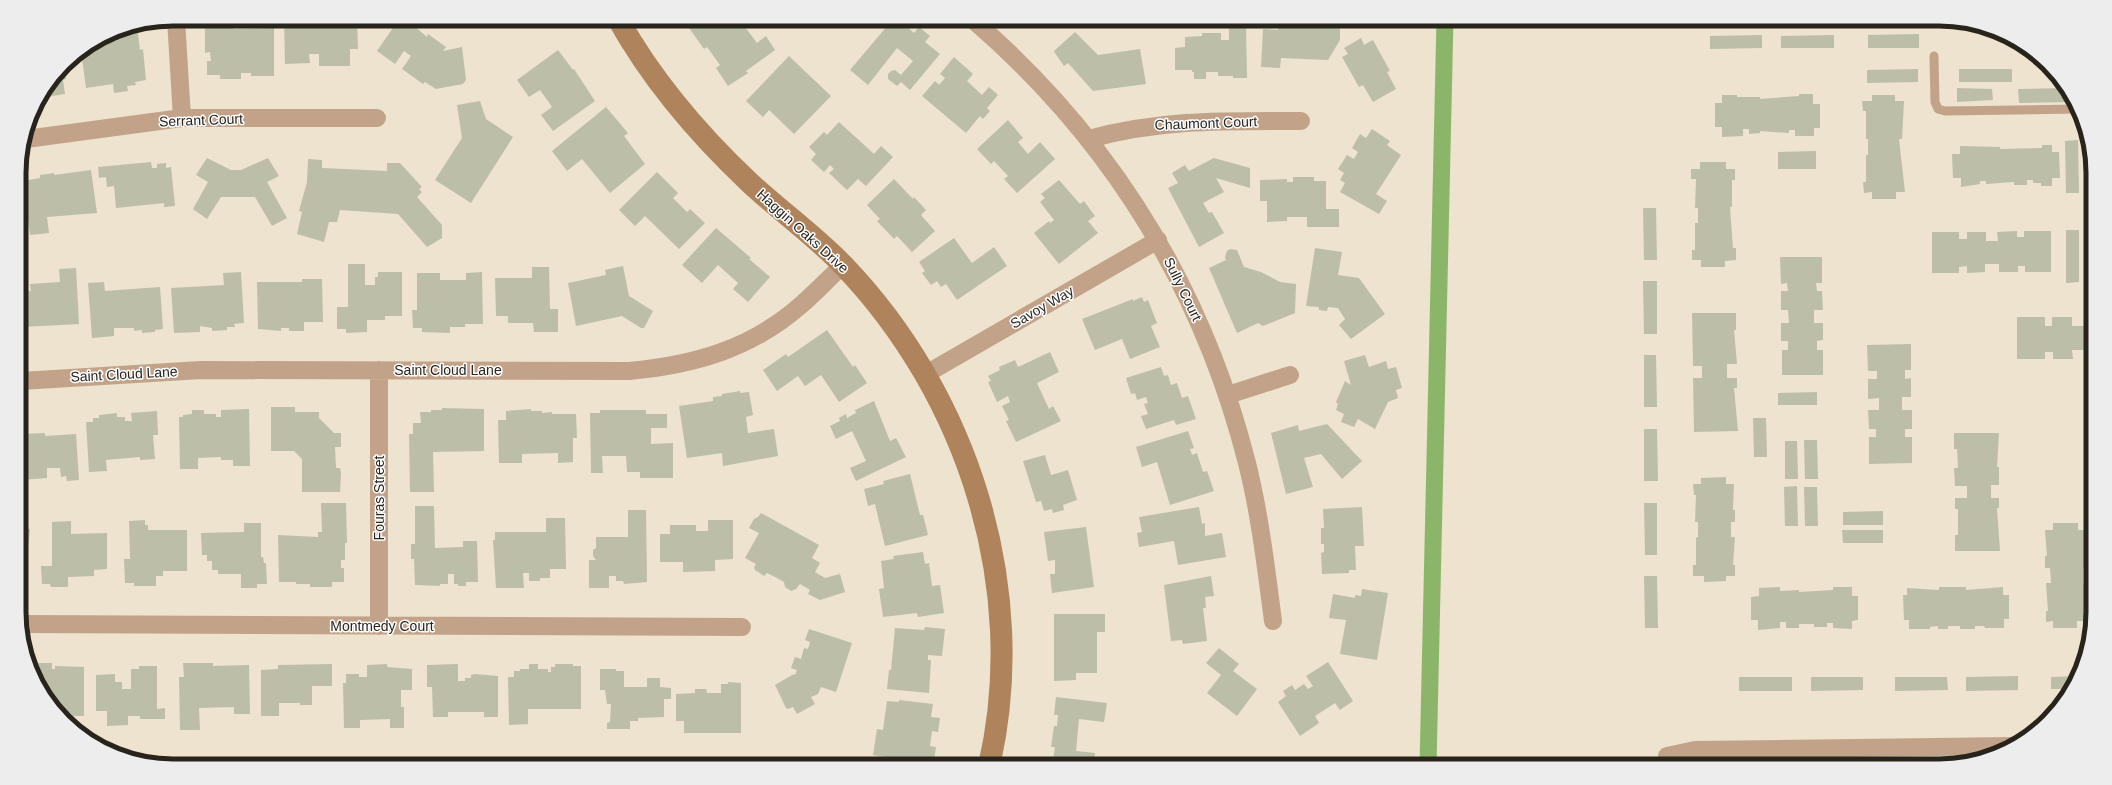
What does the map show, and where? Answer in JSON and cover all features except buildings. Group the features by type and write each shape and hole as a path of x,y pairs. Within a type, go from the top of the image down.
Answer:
{"street":[{"path":"176,26 182,118"},
{"name":"Haggin Oaks Drive","path":"623,26 652,71 682,111 716,149 751,184 822,244 870,295 895,328 926,374 949,419 964,454 979,501 992,555 1000,627 1000,675 996,724 990,759"},
{"name":"Sully Court","path":"980,26 1042,84 1089,139 1120,179 1158,240 1184,288 1208,341 1228,395 1248,464 1259,521 1273,621"},
{"name":"Serrant Court","path":"30,138 182,118 377,118"},
{"name":"Chaumont Court","path":"1089,139 1111,133 1171,123 1193,121 1301,121"},
{"name":"Savoy Way","path":"926,374 1158,240"},
{"name":"Saint Cloud Lane","path":"26,381 201,370 629,371 666,368 694,362 740,345 774,326 800,306 843,265"},
{"name":"Fouras Street","path":"379,370 379,626"},
{"path":"1228,395 1290,375"},
{"name":"Montmedy Court","path":"26,624 742,627"},
{"path":"1667,756 1695,750 1854,757 1998,747"}],"lane":[{"path":"1934,56 1934,102 1938,109 1945,111 2072,109"}],"waterway":[{"path":"1428,759 1445,26"}]}
